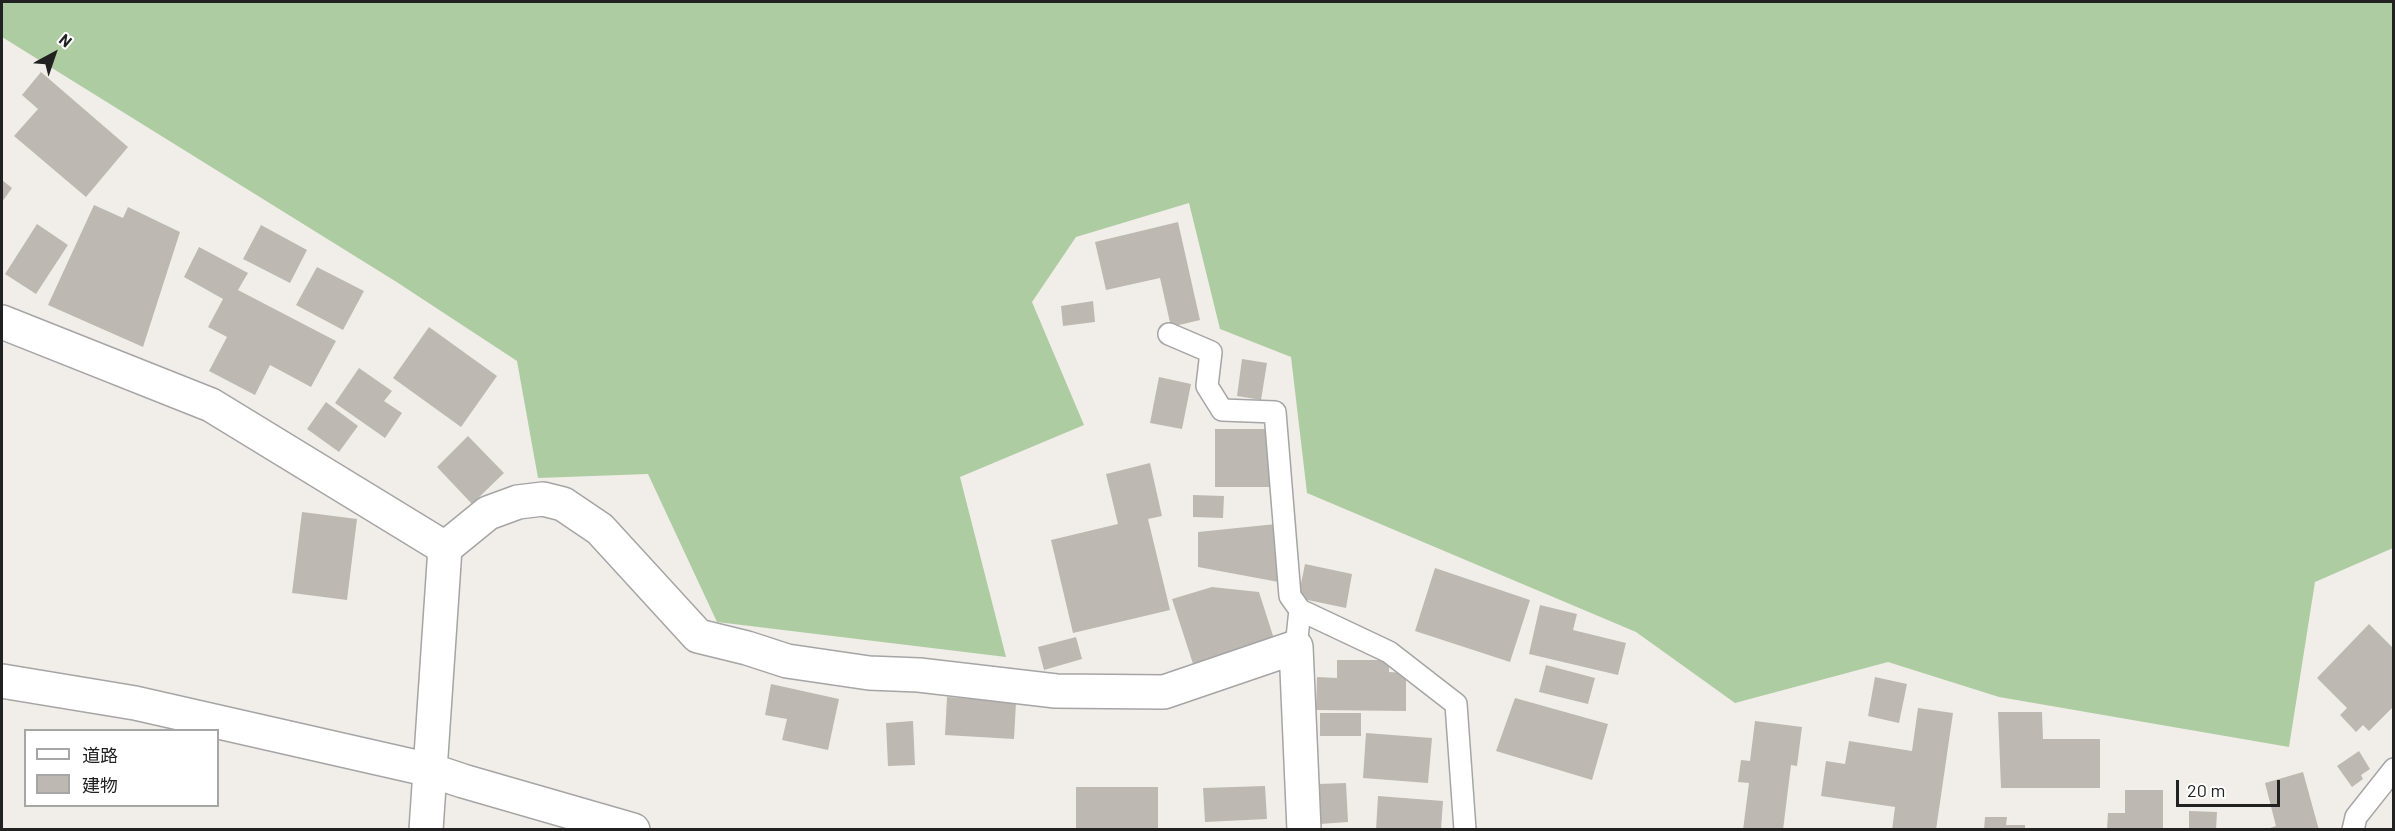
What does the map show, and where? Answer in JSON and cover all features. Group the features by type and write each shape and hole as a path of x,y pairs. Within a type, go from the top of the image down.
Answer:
{"street":[{"path":"2,322 211,405 445,548"},
{"path":"426,830 445,548 488,513 518,502 543,498 563,504 600,529 698,636 787,661 868,673 919,675 1056,691 1164,692 1296,647 1304,830"},
{"path":"2,681 135,703 430,770 463,782 633,830"}],"lane":[{"path":"1169,333 1211,352 1207,386 1222,410 1275,412 1290,596 1300,610 1389,652 1456,704 1465,830"},
{"path":"1296,647 1300,610"},
{"path":"2353,830 2356,817 2394,769"}],"green space":[{"path":"2,2 2393,2 2393,548 2315,582 2289,747 1999,697 1888,662 1735,703 1636,632 1307,493 1291,357 1220,329 1189,203 1076,237 1032,302 1084,425 960,477 1006,657 717,622 648,474 538,478 517,361 395,281 2,37"}],"building":[{"path":"41,72 128,147 86,197 14,136 38,109 22,95"},
{"path":"2,180 12,188 2,202"},
{"path":"94,205 123,218 128,207 180,232 143,347 48,305"},
{"path":"1178,222 1200,320 1171,327 1160,278 1106,290 1095,242"},
{"path":"37,224 68,245 36,294 5,274"},
{"path":"261,225 307,250 290,283 243,259"},
{"path":"199,247 248,273 238,290 336,341 311,387 270,365 255,395 209,371 227,337 208,327 223,299 184,277"},
{"path":"317,267 364,291 343,330 296,305"},
{"path":"1093,301 1095,322 1063,326 1061,306"},
{"path":"429,327 497,376 461,427 393,378"},
{"path":"1242,359 1267,363 1261,400 1237,396"},
{"path":"359,368 392,391 384,401 402,413 385,438 335,403"},
{"path":"1159,377 1191,384 1182,429 1150,423"},
{"path":"326,402 358,426 339,452 307,429"},
{"path":"1215,429 1269,429 1269,487 1215,487"},
{"path":"468,436 504,473 472,504 437,467"},
{"path":"1150,463 1162,516 1148,519 1170,610 1073,633 1051,540 1118,524 1106,474"},
{"path":"1193,495 1224,496 1223,518 1193,517"},
{"path":"302,512 357,519 347,600 292,593"},
{"path":"1276,524 1284,583 1198,567 1198,532"},
{"path":"1305,564 1352,574 1346,608 1298,598"},
{"path":"1435,568 1530,600 1510,662 1415,631"},
{"path":"1212,587 1259,592 1275,642 1194,667 1172,599"},
{"path":"1540,605 1577,614 1573,630 1626,643 1618,675 1529,654"},
{"path":"2369,624 2394,649 2394,706 2369,731 2363,725 2356,732 2340,715 2347,708 2317,678"},
{"path":"1076,637 1082,659 1044,670 1038,647"},
{"path":"1337,660 1389,660 1389,672 1406,673 1406,711 1316,710 1317,677 1337,678"},
{"path":"1546,665 1595,678 1588,704 1539,692"},
{"path":"1875,677 1907,684 1899,723 1868,716"},
{"path":"771,684 839,699 828,750 782,740 787,719 765,715"},
{"path":"947,697 1016,702 1014,739 945,735"},
{"path":"1515,698 1608,724 1592,780 1496,751"},
{"path":"1918,708 1953,713 1936,830 1892,830 1895,807 1821,796 1826,761 1845,764 1849,741 1912,751"},
{"path":"1998,712 2042,712 2043,739 2100,739 2100,788 2001,788"},
{"path":"1320,713 1361,713 1361,736 1320,736"},
{"path":"913,721 915,765 888,766 886,723"},
{"path":"1755,721 1802,727 1797,766 1791,765 1783,830 1743,830 1749,783 1738,782 1741,760 1750,761"},
{"path":"1366,733 1432,738 1428,783 1363,778"},
{"path":"2359,751 2370,769 2361,775 2363,779 2352,787 2337,766"},
{"path":"2303,772 2319,830 2264,830 2276,826 2265,783"},
{"path":"1346,783 1348,822 1320,824 1318,784"},
{"path":"1265,786 1267,819 1205,822 1203,788"},
{"path":"1076,787 1158,787 1158,830 1076,830"},
{"path":"2125,790 2163,790 2163,830 2107,830 2108,813 2125,813"},
{"path":"1378,796 1443,801 1441,830 1376,830"},
{"path":"2189,811 2217,812 2216,830 2189,830"},
{"path":"1985,817 2007,817 2006,825 2025,825 2025,830 1984,830"}]}
